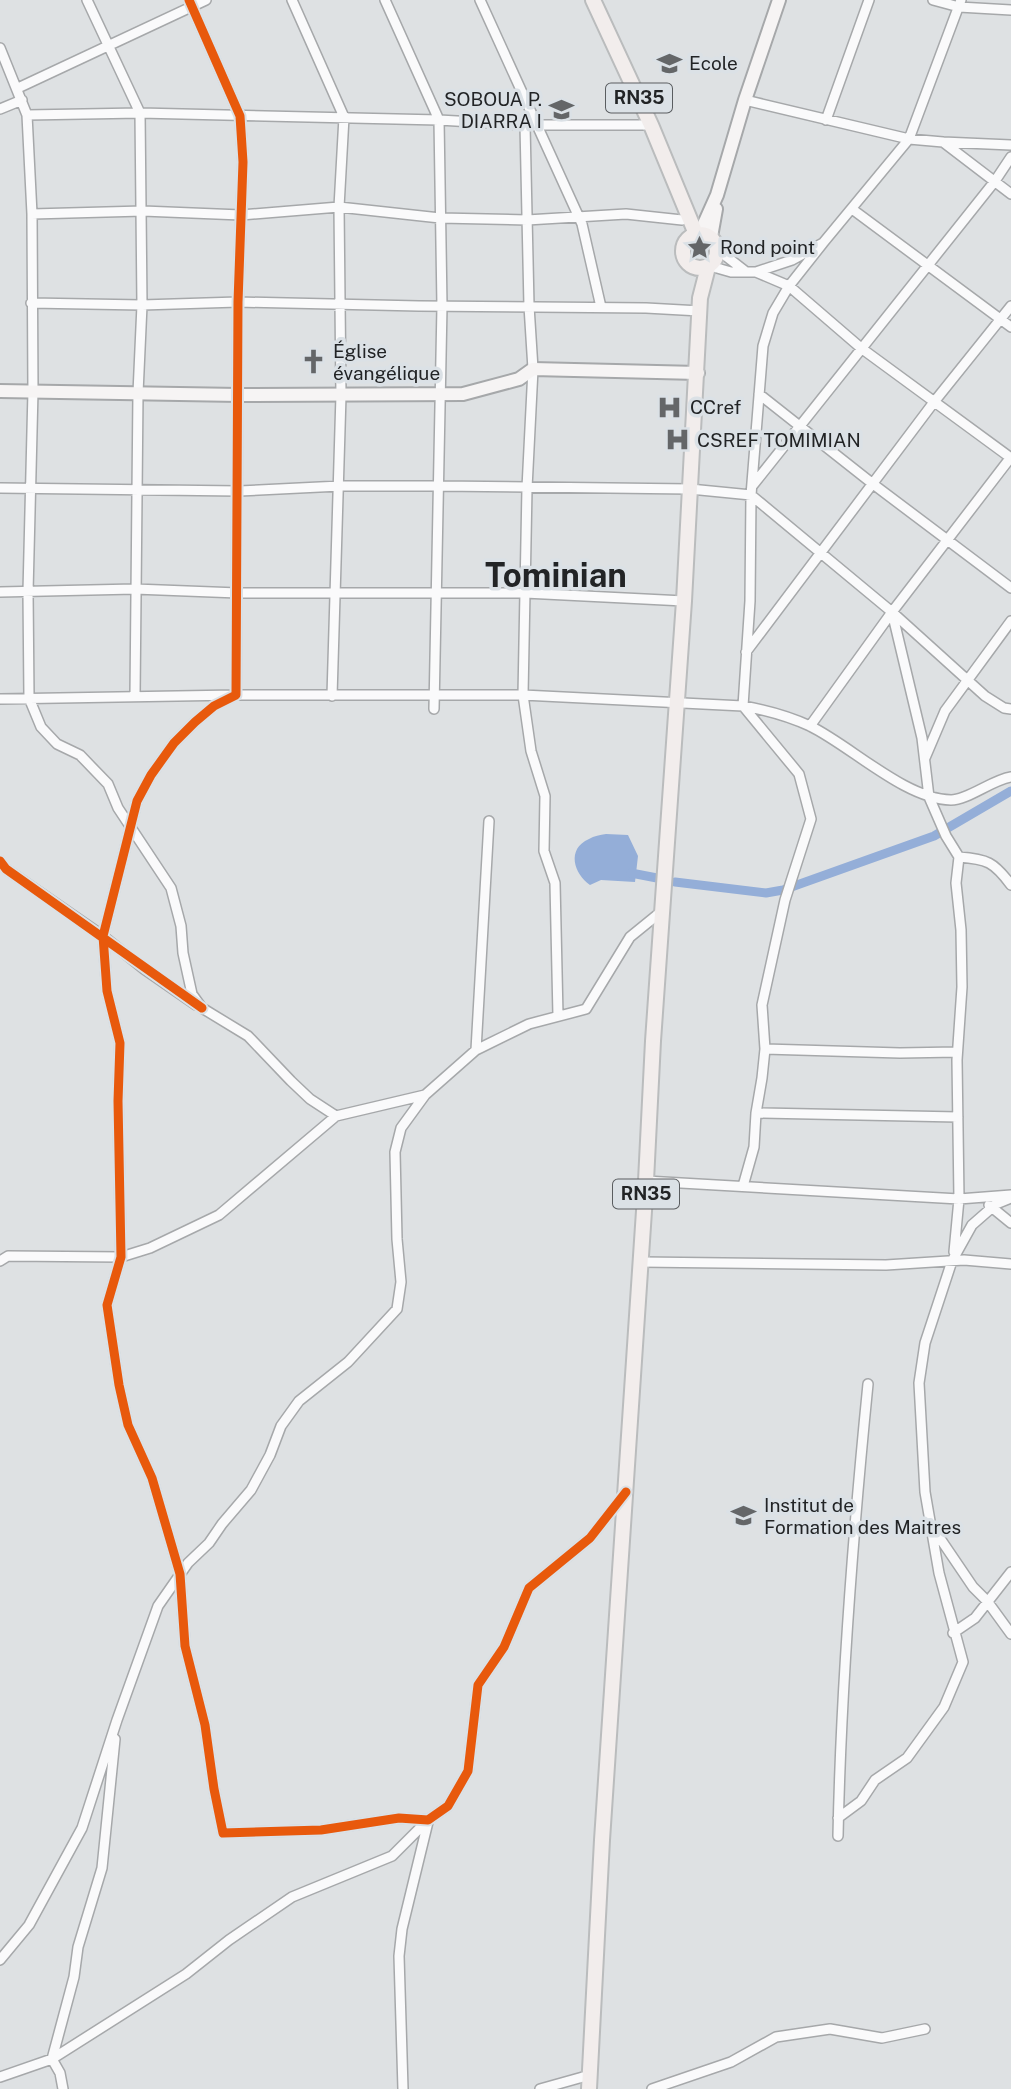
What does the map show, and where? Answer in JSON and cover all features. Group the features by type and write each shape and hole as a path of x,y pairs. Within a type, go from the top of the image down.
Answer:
{"main road":[{"name":"RN35","path":"589,2082 653,1041 684,601 700,305 709,266 715,260 706,239 679,198 651,125 593,0"},
{"name":"RN35","path":"679,198 683,256 700,305"},
{"path":"684,245 688,239 706,239"},
{"path":"687,263 697,268 709,266"}],"street":[{"path":"87,0 141,113 143,211 135,696"},
{"path":"18,88 190,3 206,0"},
{"path":"292,0 344,117 339,207 342,305 340,486 332,696"},
{"path":"385,0 439,120 442,306 434,709"},
{"path":"480,0 582,224 601,307"},
{"path":"745,271 706,239 745,100 779,0"},
{"path":"826,120 869,0"},
{"path":"933,0 1011,10"},
{"path":"190,3 240,116 243,162 238,302 236,695"},
{"path":"743,1186 754,1147 765,1049 762,1005 785,900 811,819 799,774 743,706 750,601 751,491 763,346 773,313 789,286 909,139 960,4"},
{"path":"0,48 27,115 32,214 29,698 41,727 57,744 79,755 108,784 118,808 171,888 181,926 183,953 192,994 202,1009"},
{"path":"0,109 22,100"},
{"path":"745,100 909,139 1011,145"},
{"path":"27,115 141,113 344,117 525,125 651,125"},
{"path":"525,125 533,369 527,488 523,695 531,751 545,796 544,851 555,883 558,1017"},
{"path":"943,142 1011,194"},
{"path":"751,491 995,181 1011,157"},
{"path":"32,214 143,211 241,215 339,207 440,218 527,220 626,214 682,220"},
{"path":"852,209 1011,327"},
{"path":"756,272 792,260 823,243"},
{"path":"709,266 731,272 756,272 789,286 861,348 1011,458 892,612 810,726"},
{"path":"31,303 142,305 238,302 601,307 700,305"},
{"path":"745,653 934,402 1011,306"},
{"path":"0,391 239,395 463,394 519,379 533,369 698,373"},
{"path":"759,394 1011,588"},
{"path":"0,488 239,491 340,486 438,486 751,491 985,696 1004,708 1011,709"},
{"path":"0,592 135,589 238,593 525,593 684,601"},
{"path":"838,1818 861,1801 875,1780 907,1758 944,1707 963,1662 953,1633 930,1524 925,1492 919,1383 925,1343 952,1261 958,1226 957,1052 961,930 956,883 959,858 929,797 915,705 892,612"},
{"path":"925,760 945,711 1011,621"},
{"path":"236,695 215,706 195,722 174,743 151,775 137,801 103,936 107,991 120,1043 118,1101 121,1256 107,1305 119,1385 128,1425 152,1478 180,1574 185,1646 205,1725 223,1833 321,1830 399,1818 428,1820"},
{"path":"0,699 236,695 523,695 743,706 772,712 810,726 929,797 955,800 1011,777"},
{"path":"476,1050 489,821"},
{"path":"959,858 983,859 1000,871 1011,885"},
{"path":"0,861 6,869 103,936 144,969 247,1036 290,1082 336,1116"},
{"path":"0,1960 29,1925 82,1828 158,1606 188,1563 209,1543 251,1490 270,1455 281,1426 299,1401 348,1362 397,1309 401,1282 395,1152 401,1128 425,1095 476,1050 529,1024 586,1009 630,937 663,910"},
{"path":"765,1049 957,1052"},
{"path":"0,1261 8,1256 121,1256 150,1248 219,1215 336,1116 425,1095"},
{"path":"756,1113 958,1117"},
{"path":"646,1181 958,1199 1011,1197"},
{"path":"952,1261 972,1225 993,1207 1011,1197"},
{"path":"979,1198 1011,1223"},
{"path":"641,1262 886,1265 952,1261 1011,1264"},
{"path":"838,1836 839,1753 854,1527 868,1384"},
{"path":"0,2077 52,2059 186,1973 292,1897 392,1856 428,1820 448,1806 468,1771 478,1685 504,1647 529,1588 590,1538 626,1492"},
{"path":"930,1524 973,1587 1011,1634"},
{"path":"953,1633 975,1618 1011,1572"},
{"path":"63,2089 60,2073 52,2059 74,1976 78,1947 102,1868 117,1720"},
{"path":"403,2089 401,1929 428,1820"},
{"path":"652,2089 731,2062 776,2037 830,2029 882,2038 925,2029"},
{"path":"540,2089 589,2082"}],"water":[{"path":"606,834 628,835 638,856 635,882 601,880 590,885 580,875 575,862 577,849 591,838"}],"waterway":[{"path":"675,882 766,893 783,890 934,836 1011,791"},
{"path":"631,873 657,878"}],"cycle path":[{"path":"189,0 240,116 243,162 238,302 236,695 214,706 195,722 174,743 151,775 137,801 103,936 107,991 120,1043 118,1101 121,1257 107,1305 128,1425 152,1478 180,1574 185,1646 205,1725 223,1833 321,1830 399,1818 428,1820 448,1806 468,1771 478,1685 504,1647 529,1588 590,1538 626,1492"},
{"path":"0,861 6,869 202,1008"}],"place":[{"name":"Ecole","path":"669,63"},
{"name":"SOBOUA P. DIARRA I","path":"562,110"},
{"name":"Rond point","path":"700,247"},
{"name":"Église évangélique","path":"313,362"},
{"name":"CCref","path":"670,407"},
{"name":"CSREF TOMIMIAN","path":"677,440"},
{"name":"Institut de Formation des Maitres","path":"744,1516"}],"district":[{"name":"Tominian","path":"556,575"}]}
